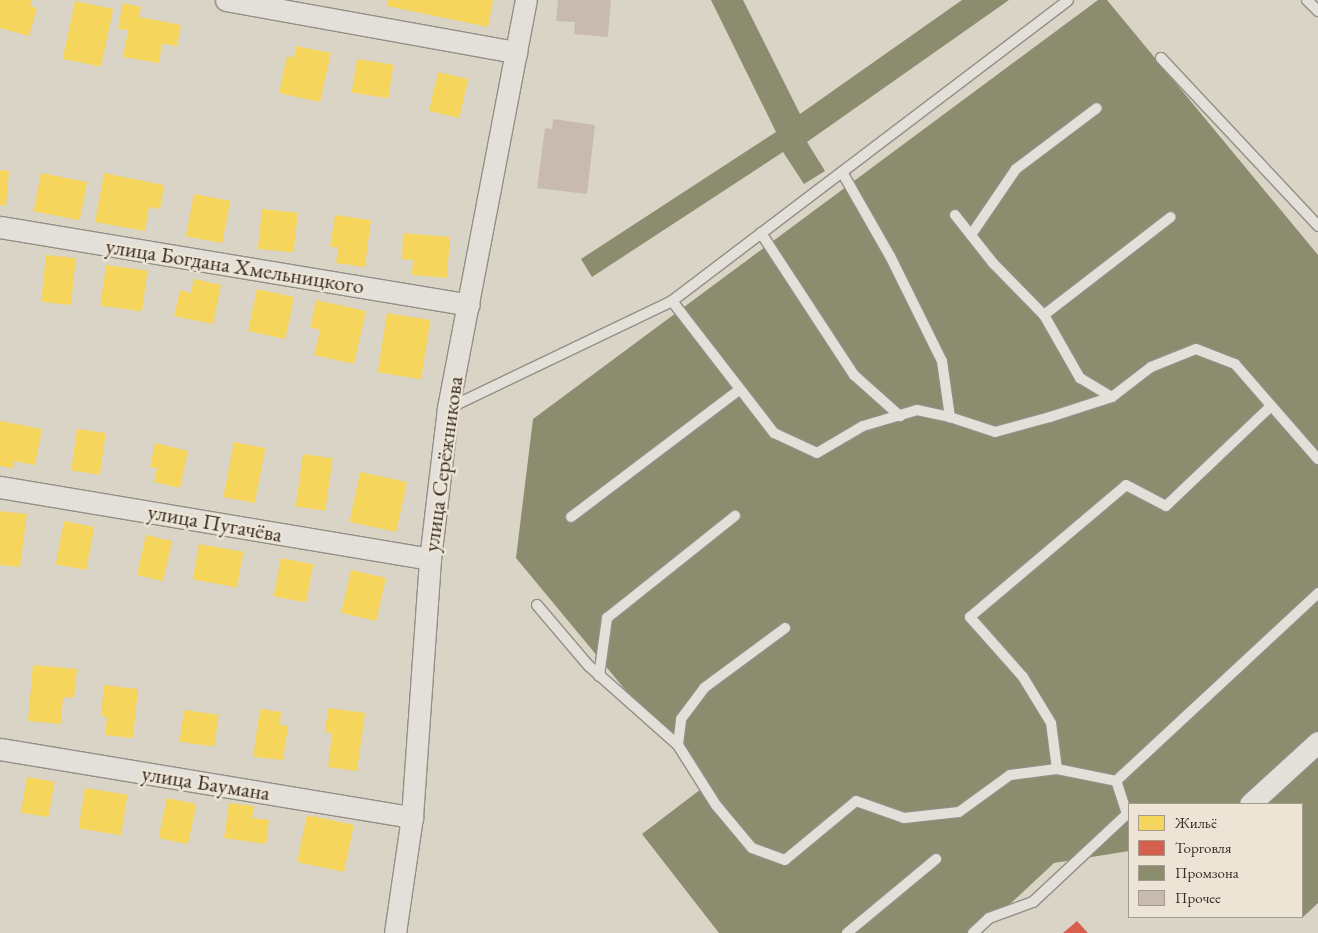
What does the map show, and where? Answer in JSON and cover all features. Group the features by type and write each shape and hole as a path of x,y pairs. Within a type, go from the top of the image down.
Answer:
{"street":[{"path":"226,0 516,52"},
{"name":"улица Серёжникова","path":"395,933 412,817 430,559 448,408 470,305 526,0"},
{"name":"улица Богдана Хмельницкого","path":"0,227 470,305"},
{"name":"улица Пугачёва","path":"0,487 430,559"},
{"path":"1251,803 1318,742"},
{"name":"улица Баумана","path":"0,749 412,817"}],"lane":[{"path":"448,408 672,301 1068,0"},
{"path":"1308,0 1318,11"},
{"path":"1161,58 1318,226"},
{"path":"971,235 1016,169 1098,108"},
{"path":"842,172 890,256 942,361 950,416"},
{"path":"955,215 1044,315 1080,378 1112,397"},
{"path":"1044,315 1171,217"},
{"path":"761,233 854,375 900,416"},
{"path":"672,301 774,433 817,453 863,426 917,410 950,416 995,432 1112,397 1151,368 1196,349 1235,364 1318,460"},
{"path":"571,518 739,390"},
{"path":"1057,769 1051,723 1023,677 970,617 1126,485 1166,506 1271,406"},
{"path":"599,676 608,618 735,516"},
{"path":"1116,781 1318,593"},
{"path":"537,605 599,676 678,745 716,805 752,848 785,860 856,801 904,818 959,812 1010,775 1057,769 1116,781"},
{"path":"678,745 681,719 704,688 785,628"},
{"path":"973,933 990,918 1033,902 1127,814 1116,781"},
{"path":"846,933 936,859"}],"building: Жильё":[{"path":"0,0 32,0 30,6 37,8 29,36 0,28"},
{"path":"388,0 493,0 488,27 387,6"},
{"path":"75,1 113,9 101,67 63,59"},
{"path":"123,3 141,7 139,17 181,25 177,46 162,44 159,63 123,57 128,30 118,29"},
{"path":"296,46 331,53 320,102 279,93 287,56 294,58"},
{"path":"357,59 394,65 388,98 352,93"},
{"path":"438,72 468,79 459,118 429,111"},
{"path":"0,170 9,171 6,206 0,205"},
{"path":"41,173 87,182 80,220 34,211"},
{"path":"104,173 164,185 160,209 149,207 145,231 95,222"},
{"path":"194,194 230,201 222,243 186,236"},
{"path":"262,209 298,213 294,253 258,249"},
{"path":"335,215 371,220 365,267 336,263 338,247 330,247"},
{"path":"403,233 450,237 447,278 412,275 413,260 402,259"},
{"path":"46,255 76,258 71,305 41,302"},
{"path":"106,265 148,271 142,311 100,306"},
{"path":"194,279 221,285 213,324 174,316 180,290 191,293"},
{"path":"257,289 294,297 285,339 248,331"},
{"path":"316,300 366,311 354,364 314,355 320,330 310,327"},
{"path":"387,313 430,320 421,379 378,372"},
{"path":"0,421 42,429 35,465 14,461 13,468 0,466"},
{"path":"77,429 106,433 100,475 71,471"},
{"path":"234,442 265,448 255,503 223,497"},
{"path":"155,443 188,451 180,488 154,482 157,468 150,467"},
{"path":"303,454 333,458 325,511 296,506"},
{"path":"360,472 407,482 396,532 349,522"},
{"path":"0,511 27,514 20,567 0,565"},
{"path":"64,521 94,527 86,570 56,564"},
{"path":"146,535 172,541 163,581 137,575"},
{"path":"199,544 243,552 237,587 193,579"},
{"path":"281,558 313,564 306,603 274,596"},
{"path":"351,570 386,578 376,621 341,613"},
{"path":"33,665 77,669 74,698 63,697 61,724 28,721"},
{"path":"104,685 138,689 133,738 105,735 107,717 101,716"},
{"path":"328,708 365,713 357,771 328,767 332,733 325,732"},
{"path":"260,709 281,712 280,725 288,726 283,760 253,757"},
{"path":"184,710 219,715 214,747 180,742"},
{"path":"27,777 55,782 48,817 21,812"},
{"path":"85,788 127,795 121,835 79,828"},
{"path":"167,798 196,804 188,844 158,838"},
{"path":"229,803 254,806 252,818 269,820 266,844 224,838"},
{"path":"307,815 354,825 344,872 297,862"}],"building: Торговля":[{"path":"1077,921 1088,933 1063,933"}],"building: Промзона":[{"path":"711,0 743,0 800,114 962,0 1009,0 807,142 825,171 804,184 783,152 592,277 581,259 776,132"},
{"path":"1098,0 1107,0 1318,255 1318,903 1303,917 1303,803 1128,803 1128,851 1054,863 979,933 719,933 642,834 705,786 516,558 533,419"}],"building: Прочее":[{"path":"558,0 611,0 608,37 574,34 575,22 556,21"},
{"path":"553,119 595,125 587,194 537,188 545,128 552,129"}]}
